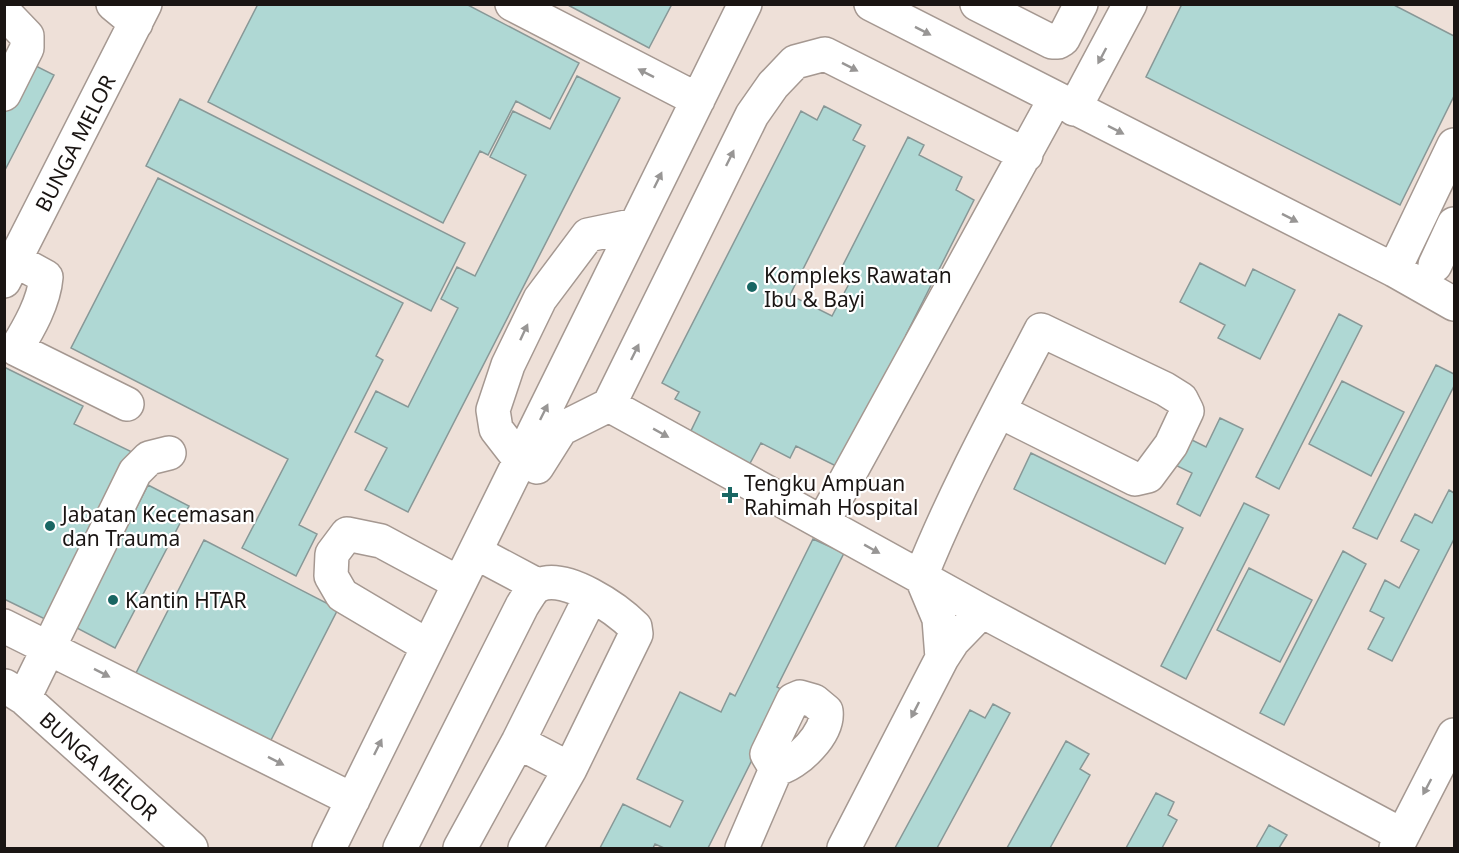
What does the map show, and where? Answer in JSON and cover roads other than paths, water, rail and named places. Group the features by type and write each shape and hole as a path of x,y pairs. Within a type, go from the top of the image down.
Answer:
{"street":[{"path":"512,4 698,100"},
{"path":"329,849 745,4"},
{"path":"871,4 1455,303"},
{"path":"977,4 1052,42 1058,42 1063,39 1081,4"},
{"path":"823,522 1026,155 1064,104 1130,4"},
{"name":"BUNGA MELOR","path":"10,270 131,11"},
{"path":"4,12 27,36 27,48 4,94"},
{"path":"499,502 529,480 561,429 609,405 752,115 773,85 795,62 825,54 1026,155"},
{"path":"1394,270 1455,145"},
{"path":"1434,265 1455,224"},
{"path":"520,460 496,429 493,410 508,365 540,299 588,235 636,225"},
{"path":"10,270 46,277 45,290 25,334 10,347 127,404"},
{"path":"942,658 939,619 921,576 942,522 999,411 1041,330 1165,389 1181,399 1187,411 1171,445 1148,476 1135,479 999,411"},
{"path":"609,405 1399,842 1451,750"},
{"path":"14,692 50,647 135,472 149,458 169,453"},
{"path":"428,646 342,595 331,576 332,554 347,534 381,541 459,583"},
{"path":"475,552 537,585"},
{"path":"399,849 522,606 537,585 553,581 575,588 620,613 635,627 636,634 529,847"},
{"path":"460,849 518,742 591,596"},
{"path":"844,849 942,658 953,641 982,611"},
{"path":"4,626 352,800"},
{"name":"BUNGA MELOR","path":"14,692 191,849"},
{"path":"518,742 570,769"},
{"path":"748,847 777,769"},
{"path":"306,849 352,800"}],"place":[{"name":"Kompleks Rawatan Ibu & Bayi","path":"752,287"},
{"name":"Tengku Ampuan Rahimah Hospital","path":"730,495"},
{"name":"Jabatan Kecemasan dan Trauma","path":"50,526"},
{"name":"Kantin HTAR","path":"113,600"}]}
